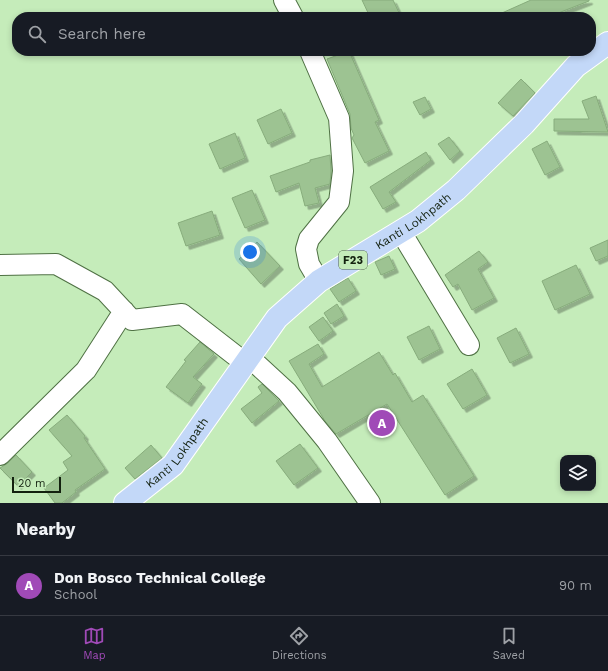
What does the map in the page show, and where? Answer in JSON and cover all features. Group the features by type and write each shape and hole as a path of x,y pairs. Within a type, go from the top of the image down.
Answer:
{"main road":[{"name":"Kanti Lokhpath","path":"596,52 608,43"},
{"name":"Kanti Lokhpath","path":"124,503 173,464 277,318 319,281 418,221 456,190 524,124 576,66 590,56"}],"street":[{"path":"284,0 290,12"},
{"path":"312,56 339,118 343,171 339,202 309,239 306,249 309,264 319,281"},
{"path":"401,232 469,345"},
{"path":"0,265 56,264 105,291 132,320 182,314 247,360 287,392 327,441 370,503"},
{"path":"0,455 86,370 124,311"}],"building":[{"path":"362,0 393,0 399,12 368,12"},
{"path":"531,0 589,0 561,12 504,12"},
{"path":"335,56 351,56 379,120 375,122 389,151 365,163 352,138 354,135 351,128 350,114 327,59"},
{"path":"521,79 535,93 513,116 498,103"},
{"path":"596,96 608,132 554,131 554,119 589,119 582,101"},
{"path":"425,97 431,109 420,115 413,102"},
{"path":"281,109 292,133 268,144 257,120"},
{"path":"235,133 245,158 220,169 209,144"},
{"path":"449,137 460,151 450,160 438,144"},
{"path":"547,141 560,167 545,175 532,149"},
{"path":"426,152 431,160 389,192 396,202 383,209 370,187"},
{"path":"330,155 330,184 315,188 319,203 305,206 299,183 276,192 270,176 310,162 310,160"},
{"path":"252,190 265,220 245,228 232,198"},
{"path":"212,211 220,235 186,246 178,223"},
{"path":"608,240 608,256 596,261 590,248"},
{"path":"257,242 280,266 261,284 239,259"},
{"path":"479,251 488,262 478,269 494,298 472,310 458,284 453,287 445,275"},
{"path":"389,256 395,269 381,275 375,262"},
{"path":"576,265 590,294 555,310 542,281"},
{"path":"348,278 356,291 339,302 330,289"},
{"path":"337,304 344,316 331,324 324,313"},
{"path":"323,317 333,331 319,341 309,327"},
{"path":"429,326 440,349 419,360 407,337"},
{"path":"516,328 529,354 510,363 497,338"},
{"path":"200,342 214,354 193,377 202,384 188,403 166,387 186,361 184,360"},
{"path":"318,344 324,354 309,364 322,387 379,352 393,375 395,373 412,402 423,395 474,476 445,495 387,404 336,434 325,421 289,361"},
{"path":"472,369 487,395 463,409 447,384"},
{"path":"262,384 279,401 252,423 241,409 262,393 258,387"},
{"path":"67,415 85,436 84,438 105,469 75,490 76,492 62,503 55,503 44,488 68,470 63,462 72,456 49,430"},
{"path":"300,444 318,468 294,485 276,461"},
{"path":"151,445 162,458 135,479 125,468"},
{"path":"16,455 32,472 18,486 0,468"}],"place":[{"name":"Don Bosco Technical College","path":"382,423"}]}
